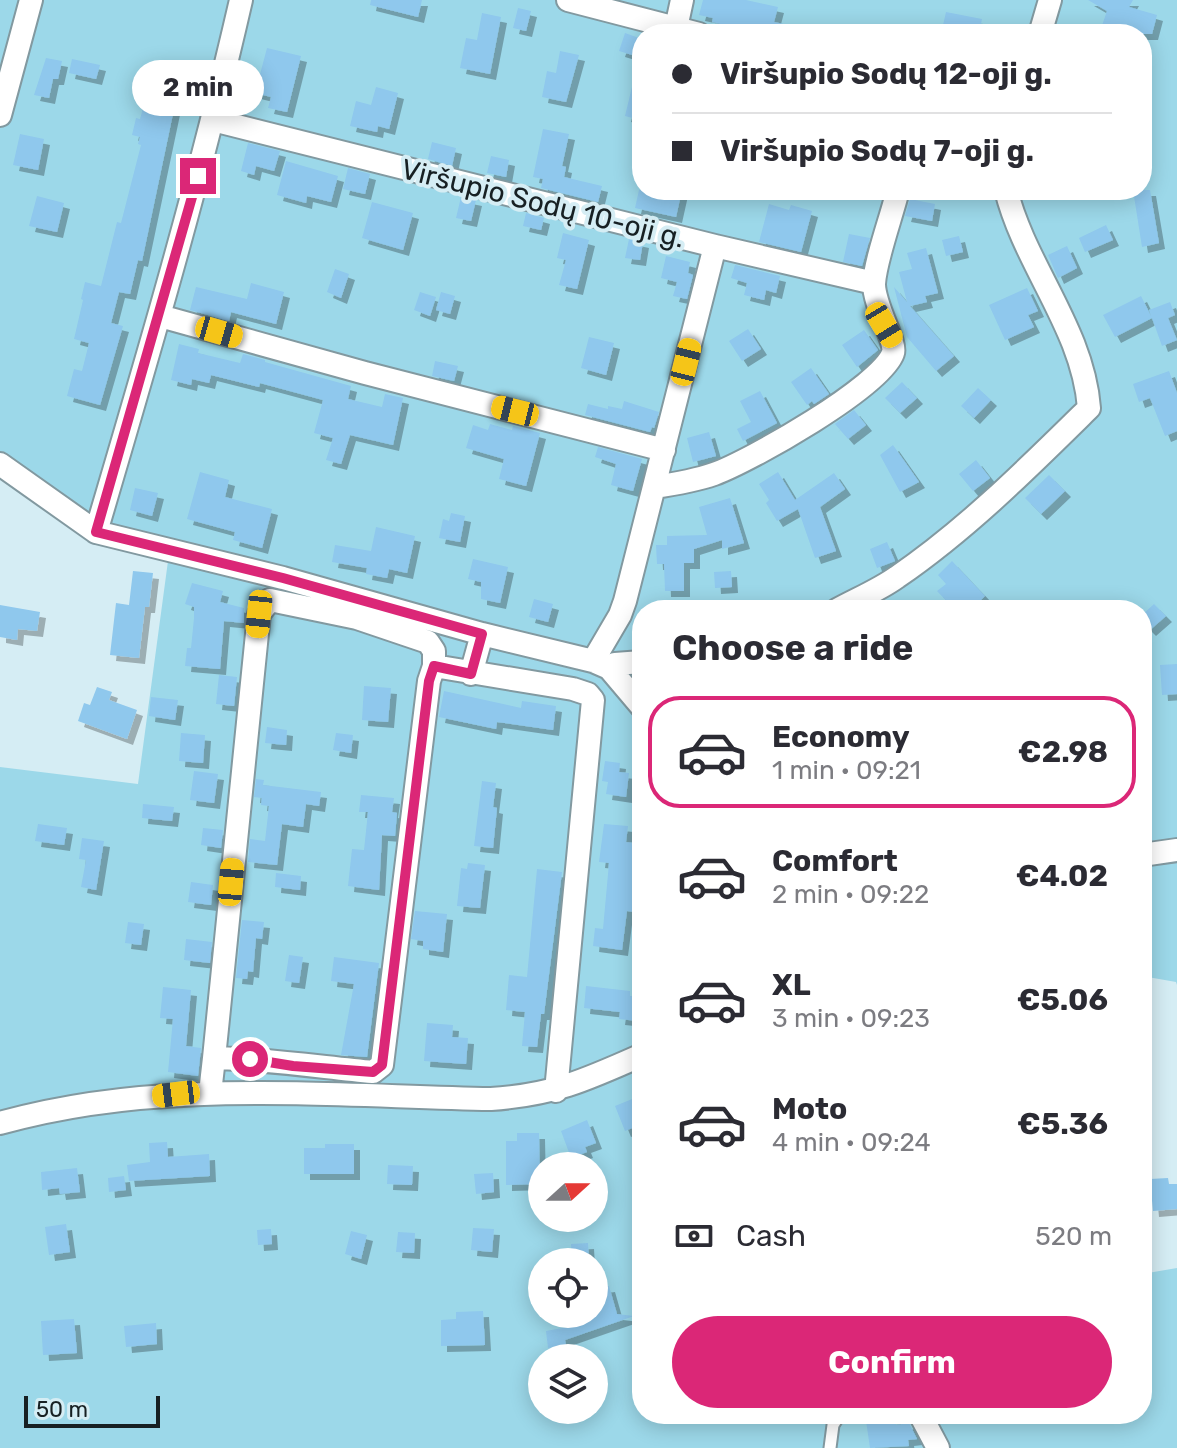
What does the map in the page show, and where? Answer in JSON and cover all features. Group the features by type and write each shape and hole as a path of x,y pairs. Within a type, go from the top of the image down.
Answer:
{"street":[{"path":"0,115 31,0"},
{"path":"96,532 160,316 213,120 241,0"},
{"path":"568,0 661,24"},
{"path":"677,24 682,0"},
{"path":"1043,24 1050,0"},
{"name":"Viršupio Sodų 10-oji g.","path":"213,120 874,283"},
{"path":"654,487 692,481 744,460 813,422 861,387 892,357 895,349 876,306 874,283 895,200"},
{"path":"855,600 895,578 957,531 1037,460 1089,408 1077,355 1028,253 1009,200"},
{"path":"601,664 620,615 715,246"},
{"path":"160,316 365,373 664,450"},
{"path":"0,464 96,532 283,578 601,664 632,663"},
{"path":"210,1093 259,614 270,600 357,618 428,642 434,651 434,666 429,681 382,1065 373,1072 214,1058"},
{"path":"471,674 482,634"},
{"path":"601,664 632,697"},
{"path":"434,666 573,689 588,694 593,700 556,1091"},
{"path":"1152,854 1177,850"},
{"path":"0,1123 66,1106 176,1094 524,1097 556,1091 632,1059"},
{"path":"925,1424 938,1448"}],"lane":[{"path":"830,1448 834,1424"}],"shaded area":[{"path":"0,0 1177,0 1177,985 1176,982 1152,978 1152,600 632,600 632,1424 1152,1424 1152,1272 1177,1268 1177,1448 0,1448 0,767 138,784 168,561 86,536 0,457"}],"building":[{"path":"371,0 422,0 418,17 370,5"},
{"path":"703,0 746,0 778,7 774,22 784,24 720,24 712,22 713,18 699,15"},
{"path":"1088,0 1133,0 1129,7 1157,15 1152,34 1152,24 1102,24 1107,11"},
{"path":"518,8 531,11 526,31 513,28"},
{"path":"946,12 982,19 981,24 943,24"},
{"path":"482,13 501,17 490,74 460,68 466,38 477,40"},
{"path":"625,33 632,35 632,55 619,51"},
{"path":"267,48 301,56 287,112 268,108 271,97 255,93"},
{"path":"560,51 579,55 566,102 542,97 547,71 556,73"},
{"path":"46,58 62,61 58,79 53,79 49,98 34,95"},
{"path":"72,59 100,65 96,79 69,73"},
{"path":"376,87 398,93 389,129 378,126 377,132 350,126 356,101 371,105"},
{"path":"632,87 632,118 625,116"},
{"path":"155,104 174,109 142,261 138,260 130,294 119,292 111,323 123,326 100,405 67,396 74,369 82,371 89,343 74,339 81,299 85,282 101,286 141,145 138,144 140,137 132,135 136,118 140,119 143,108 153,111"},
{"path":"543,129 569,134 562,166 566,167 564,177 602,186 598,202 541,188 543,179 533,177"},
{"path":"20,134 44,139 38,170 13,165"},
{"path":"432,142 456,148 452,166 428,159"},
{"path":"248,143 280,151 274,171 256,166 254,175 241,171"},
{"path":"491,156 509,160 506,177 487,173"},
{"path":"286,161 338,176 331,202 307,196 306,203 277,195"},
{"path":"348,168 370,174 365,194 343,189"},
{"path":"37,196 64,203 57,232 29,226"},
{"path":"461,197 476,200 471,221 456,218"},
{"path":"637,200 680,200 676,217 635,208"},
{"path":"910,200 935,204 932,221 905,216"},
{"path":"1135,200 1152,200 1159,243 1142,247"},
{"path":"372,202 413,213 403,250 362,238"},
{"path":"769,204 789,210 791,205 812,211 801,252 759,242"},
{"path":"526,213 544,218 541,230 523,226"},
{"path":"1106,225 1113,240 1085,252 1079,238"},
{"path":"563,233 589,240 577,289 559,285 566,260 557,258"},
{"path":"849,234 870,238 862,266 843,262"},
{"path":"959,236 963,252 946,256 942,240"},
{"path":"629,239 643,242 640,260 625,258"},
{"path":"1067,246 1077,268 1058,278 1048,255"},
{"path":"926,248 938,293 925,296 927,302 910,306 954,356 936,371 907,337 894,287 907,302 899,272 912,269 907,253"},
{"path":"666,256 690,262 688,273 693,275 687,299 673,296 677,282 661,278"},
{"path":"735,265 780,276 776,293 766,290 764,300 744,295 747,283 731,278"},
{"path":"335,269 349,274 341,298 327,292"},
{"path":"251,283 284,292 276,324 231,312 229,321 190,310 196,287 247,299"},
{"path":"1027,288 1038,311 1028,315 1034,327 1005,340 989,305"},
{"path":"420,292 436,297 430,316 414,310"},
{"path":"441,292 455,296 450,314 436,310"},
{"path":"1141,296 1151,316 1149,310 1170,302 1175,315 1168,318 1177,340 1162,346 1152,318 1115,337 1103,315"},
{"path":"748,329 761,349 742,361 729,341"},
{"path":"864,330 878,350 857,367 842,345"},
{"path":"589,337 614,343 606,375 581,368"},
{"path":"179,344 199,349 198,353 240,363 243,354 351,386 348,399 382,407 385,394 403,398 393,445 350,435 341,464 326,460 333,438 314,433 323,400 260,383 259,387 211,375 209,383 192,379 191,385 171,380"},
{"path":"435,361 458,366 454,381 432,376"},
{"path":"811,368 829,394 807,405 791,382"},
{"path":"1169,371 1177,393 1177,431 1165,436 1150,398 1139,402 1133,384"},
{"path":"902,382 917,398 900,413 885,398"},
{"path":"978,388 991,400 974,418 961,406"},
{"path":"760,391 777,423 743,441 737,429 751,422 740,401"},
{"path":"624,401 659,412 650,432 585,415 588,404 622,409"},
{"path":"854,410 866,425 848,439 835,424 832,426"},
{"path":"490,424 540,433 526,486 499,479 504,459 466,448 473,425 488,430"},
{"path":"709,432 716,456 693,462 687,438"},
{"path":"893,445 919,482 900,492 880,455"},
{"path":"598,447 642,459 633,491 611,485 616,464 595,457"},
{"path":"976,460 990,478 973,491 959,474"},
{"path":"200,472 229,480 225,497 272,509 262,548 233,540 235,532 187,519"},
{"path":"778,472 795,500 834,473 845,489 820,507 836,551 815,558 798,509 777,521 759,484"},
{"path":"1049,475 1065,491 1041,514 1025,498"},
{"path":"135,488 158,493 152,516 130,510"},
{"path":"730,498 744,543 722,549 722,540 694,549 694,563 684,563 684,591 665,591 664,564 657,564 656,545 667,545 667,536 707,535 699,507"},
{"path":"451,513 465,516 460,542 439,538 443,519 449,521"},
{"path":"376,527 415,536 407,573 389,569 387,578 366,574 367,568 332,562 335,545 371,551"},
{"path":"887,542 895,561 877,568 870,549"},
{"path":"473,559 508,567 500,603 481,599 481,582 468,579"},
{"path":"952,561 985,596 981,600 946,600 937,591 946,584 938,575"},
{"path":"133,571 153,573 139,658 110,655 116,603 129,605"},
{"path":"731,571 732,587 715,588 714,572"},
{"path":"192,583 223,591 220,602 244,608 244,623 224,621 220,669 185,666 187,648 191,648 194,607 185,604"},
{"path":"534,599 553,604 548,622 529,617"},
{"path":"1154,604 1166,616 1152,628"},
{"path":"0,605 40,612 37,631 18,629 17,640 0,637"},
{"path":"1177,664 1177,694 1162,695 1160,665"},
{"path":"219,675 237,677 234,706 216,704"},
{"path":"364,686 391,688 388,722 362,720"},
{"path":"97,687 112,692 109,700 137,710 127,739 78,721 84,703 90,705"},
{"path":"444,691 521,708 522,701 556,706 553,730 497,722 496,729 439,717"},
{"path":"151,697 178,700 175,720 149,716"},
{"path":"267,727 287,730 286,745 265,743"},
{"path":"181,733 205,735 203,763 179,761"},
{"path":"336,733 353,735 351,753 333,750"},
{"path":"605,761 620,763 619,772 629,773 626,797 606,794 608,782 602,781"},
{"path":"194,771 218,774 214,803 190,800"},
{"path":"256,779 264,780 263,785 321,792 319,806 306,804 303,827 282,824 277,865 248,862 250,839 265,841 269,806 261,805 262,798 254,797"},
{"path":"482,781 496,783 493,848 474,846"},
{"path":"361,795 394,798 392,812 397,813 395,836 382,835 379,890 348,886 352,849 364,850 368,812 359,812"},
{"path":"143,804 174,807 172,821 142,818"},
{"path":"38,824 67,828 64,845 35,841"},
{"path":"604,824 628,826 626,842 632,843 632,912 627,911 622,950 593,946 595,928 603,929 609,863 599,862"},
{"path":"203,828 223,830 221,848 201,845"},
{"path":"82,838 104,841 96,890 81,887 86,860 79,859"},
{"path":"468,863 485,865 480,908 457,906 461,868 467,869"},
{"path":"537,869 562,872 537,1047 522,1046 525,1012 506,1010 509,975 527,977"},
{"path":"276,873 301,876 300,890 275,887"},
{"path":"191,882 213,885 211,905 188,902"},
{"path":"415,911 447,914 443,952 423,949 423,941 411,939"},
{"path":"242,920 264,922 262,939 256,938 253,972 248,971 247,979 236,978"},
{"path":"128,922 144,924 141,945 125,943"},
{"path":"186,939 212,942 210,963 184,960"},
{"path":"289,955 303,957 299,983 285,981"},
{"path":"334,957 379,963 367,1057 341,1055 354,984 331,981"},
{"path":"586,986 630,991 632,1020 619,1019 620,1012 584,1008"},
{"path":"163,987 191,990 186,1046 201,1048 198,1076 168,1072 173,1019 160,1018"},
{"path":"427,1023 453,1025 452,1037 468,1038 466,1064 424,1061"},
{"path":"632,1099 632,1128 625,1131 615,1106"},
{"path":"587,1120 596,1143 585,1147 587,1152 569,1152 561,1131"},
{"path":"517,1133 539,1133 539,1152 528,1152 528,1184 506,1185 506,1141 517,1141"},
{"path":"167,1142 168,1157 209,1154 210,1176 129,1181 127,1165 150,1162 149,1143"},
{"path":"325,1144 354,1144 354,1174 304,1174 304,1148 325,1148"},
{"path":"388,1165 413,1166 412,1185 387,1184"},
{"path":"77,1168 80,1192 60,1194 59,1188 42,1190 41,1172"},
{"path":"493,1173 494,1192 476,1194 474,1174"},
{"path":"124,1176 126,1190 109,1192 108,1178"},
{"path":"1168,1178 1169,1184 1177,1184 1177,1209 1153,1211 1152,1179"},
{"path":"66,1224 70,1252 49,1255 45,1227"},
{"path":"473,1228 494,1229 492,1252 471,1250"},
{"path":"271,1229 272,1244 258,1245 257,1230"},
{"path":"351,1231 367,1235 361,1259 345,1254"},
{"path":"398,1232 415,1233 414,1253 396,1252"},
{"path":"588,1243 588,1248 571,1248 571,1244"},
{"path":"608,1286 617,1314 632,1317 608,1325"},
{"path":"483,1311 485,1345 441,1346 441,1320 456,1319 456,1312"},
{"path":"74,1319 77,1353 43,1355 41,1321"},
{"path":"156,1323 157,1344 126,1347 124,1326"},
{"path":"599,1328 565,1340 566,1344 548,1344 546,1331"},
{"path":"866,1424 910,1424 917,1439 908,1440 909,1446 870,1448"}],"route":[{"path":"198,176 96,532 283,578 482,634 471,674 434,666 429,681 382,1065 373,1072 293,1066 250,1059"}]}
